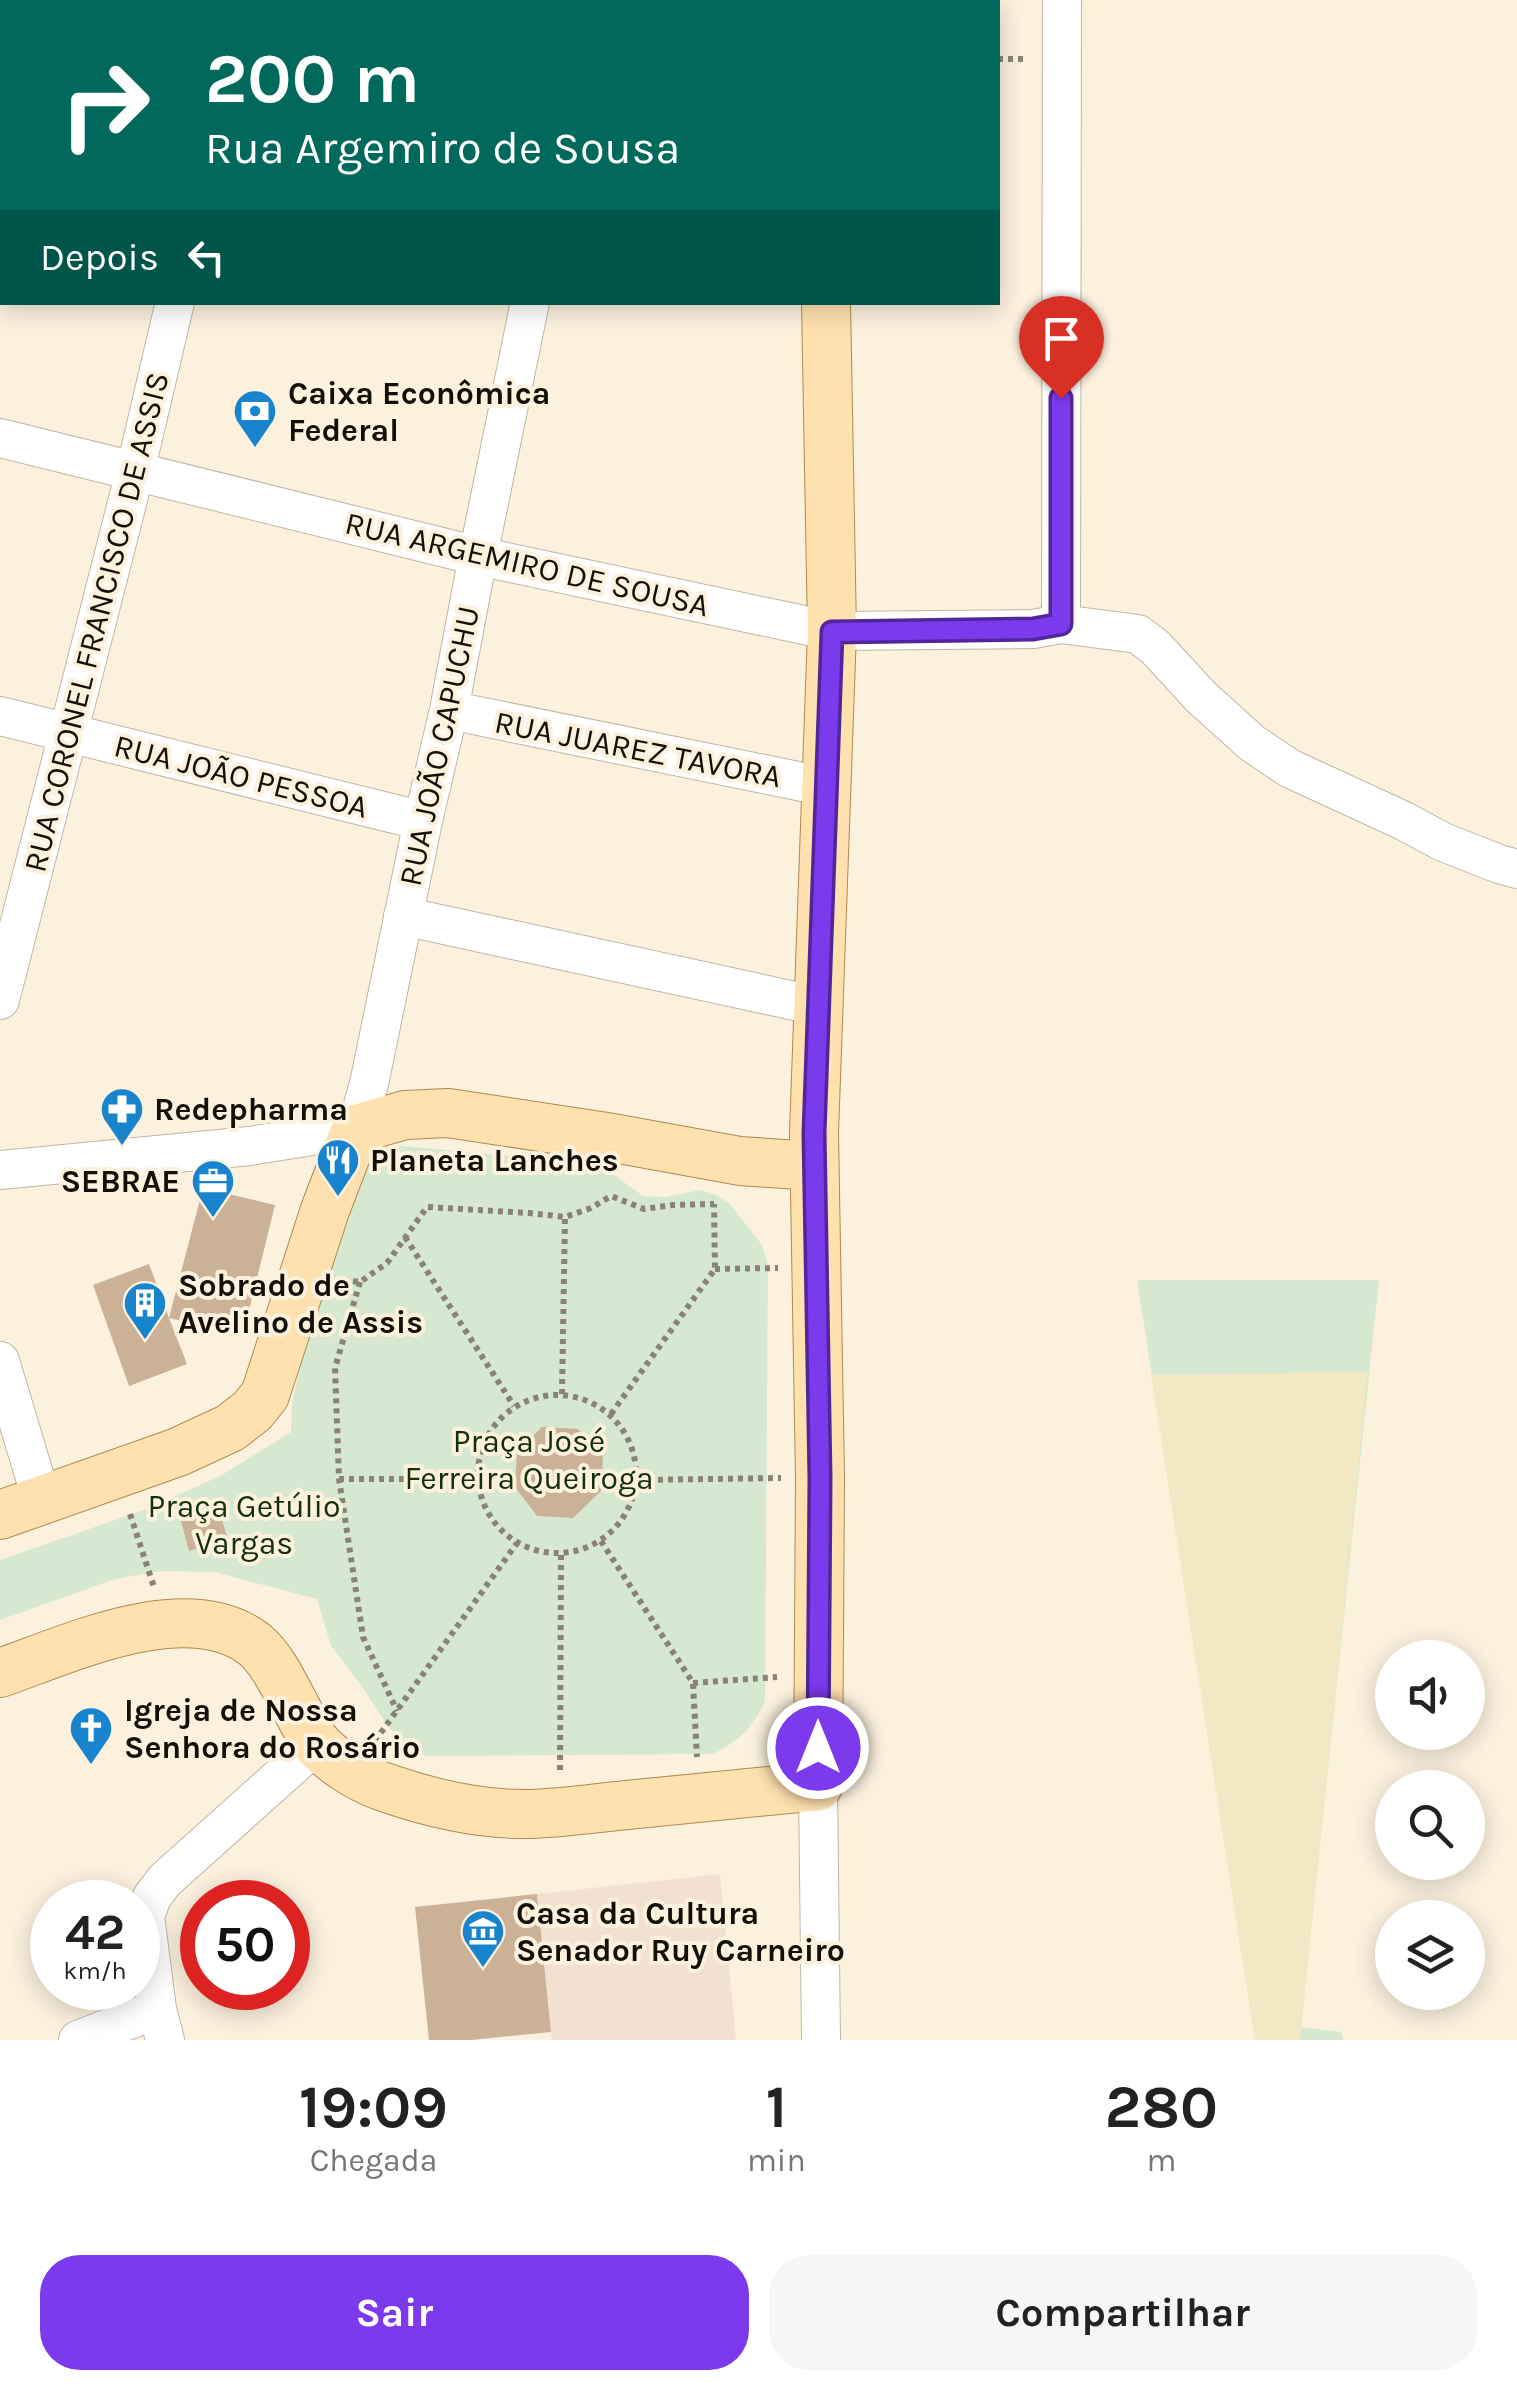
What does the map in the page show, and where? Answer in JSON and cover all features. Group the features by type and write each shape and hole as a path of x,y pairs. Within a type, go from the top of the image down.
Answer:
{"main road":[{"path":"0,1674 118,1634 166,1623 211,1625 237,1633 256,1646 335,1758 386,1788 448,1805 530,1814 818,1786 820,1478 814,1166 832,632 826,305"},
{"path":"21,1508 178,1452 230,1428 252,1411 265,1395 325,1210 356,1129 405,1114 448,1113 716,1157 814,1166"}],"street":[{"path":"1061,624 1062,0"},
{"name":"RUA CORONEL FRANCISCO DE ASSIS","path":"0,1000 174,305"},
{"name":"RUA JOÃO CAPUCHU","path":"356,1129 449,710 529,305"},
{"name":"RUA ARGEMIRO DE SOUSA","path":"0,438 478,556 832,632 1033,629 1061,624 1138,634 1156,648 1200,697 1252,743 1289,768 1443,842 1517,869"},
{"name":"RUA JUAREZ TAVORA","path":"449,710 826,786"},
{"name":"RUA JOÃO PESSOA","path":"0,716 423,821"},
{"path":"403,916 818,1006"},
{"path":"0,1170 267,1144 356,1129"},
{"path":"0,1361 21,1508"},
{"path":"78,2040 161,2024 145,1916 152,1897 165,1880 335,1758"},
{"path":"818,1786 821,2040"}],"path":[{"path":"611,1414 715,1269 716,1157"},
{"path":"304,1277 360,1282 387,1264 427,1207 565,1217 611,1196 644,1210 714,1204"},
{"path":"562,1394 565,1217"},
{"path":"405,1237 514,1406"},
{"path":"715,1269 815,1268"},
{"path":"360,1282 335,1368 339,1479 363,1636 397,1711"},
{"path":"562,1394 588,1400 611,1414 632,1444 638,1480 626,1514 601,1541 561,1554 538,1552 517,1543 489,1516 477,1479 486,1438 514,1406 538,1396 562,1394"},
{"path":"116,1475 166,1623"},
{"path":"638,1480 820,1478"},
{"path":"339,1479 477,1479"},
{"path":"601,1541 693,1683 700,1798"},
{"path":"335,1758 397,1711 517,1543"},
{"path":"559,1811 561,1554"},
{"path":"693,1683 818,1674"}],"shaded area":[{"path":"720,1874 736,2040 552,2040 537,1894"}],"green space":[{"name":"Praça José Ferreira Queiroga","path":"392,1145 599,1164 643,1196 666,1197 700,1190 730,1204 762,1245 768,1265 765,1701 745,1732 713,1754 425,1756 406,1746 387,1725 331,1646 317,1599 214,1572 162,1571 115,1579 0,1620 0,1560 147,1509 220,1476 291,1432 292,1403 342,1182 373,1150"},
{"path":"1137,1280 1379,1280 1301,2027 1341,2032 1343,2040 1255,2040"}],"sand":[{"path":"1368,1372 1300,2040 1255,2040 1151,1375"}],"building":[{"path":"203,1188 275,1205 243,1335 169,1318"},
{"name":"Sobrado de Avelino de Assis","path":"149,1264 187,1364 129,1386 93,1285"},
{"path":"542,1427 578,1429 603,1457 601,1491 573,1518 537,1516 515,1487 517,1452"},
{"path":"217,1503 228,1540 189,1551 179,1514"},
{"name":"Casa da Cultura Senador Ruy Carneiro","path":"537,1894 551,2032 429,2040 415,1907"}],"place":[{"name":"Caixa Econômica Federal","path":"255,449"},
{"name":"Redepharma","path":"122,1147"},
{"name":"Planeta Lanches","path":"338,1198"},
{"name":"SEBRAE","path":"213,1219"},
{"name":"Sobrado de Avelino de Assis","path":"145,1341"},
{"name":"Igreja de Nossa Senhora do Rosário","path":"91,1766"},
{"name":"Casa da Cultura Senador Ruy Carneiro","path":"483,1969"}],"route":[{"path":"818,1748 820,1478 814,1133 832,632 1033,629 1061,624 1061,398"}],"park label":[{"name":"Praça Getúlio Vargas","path":"244,1524"}]}
